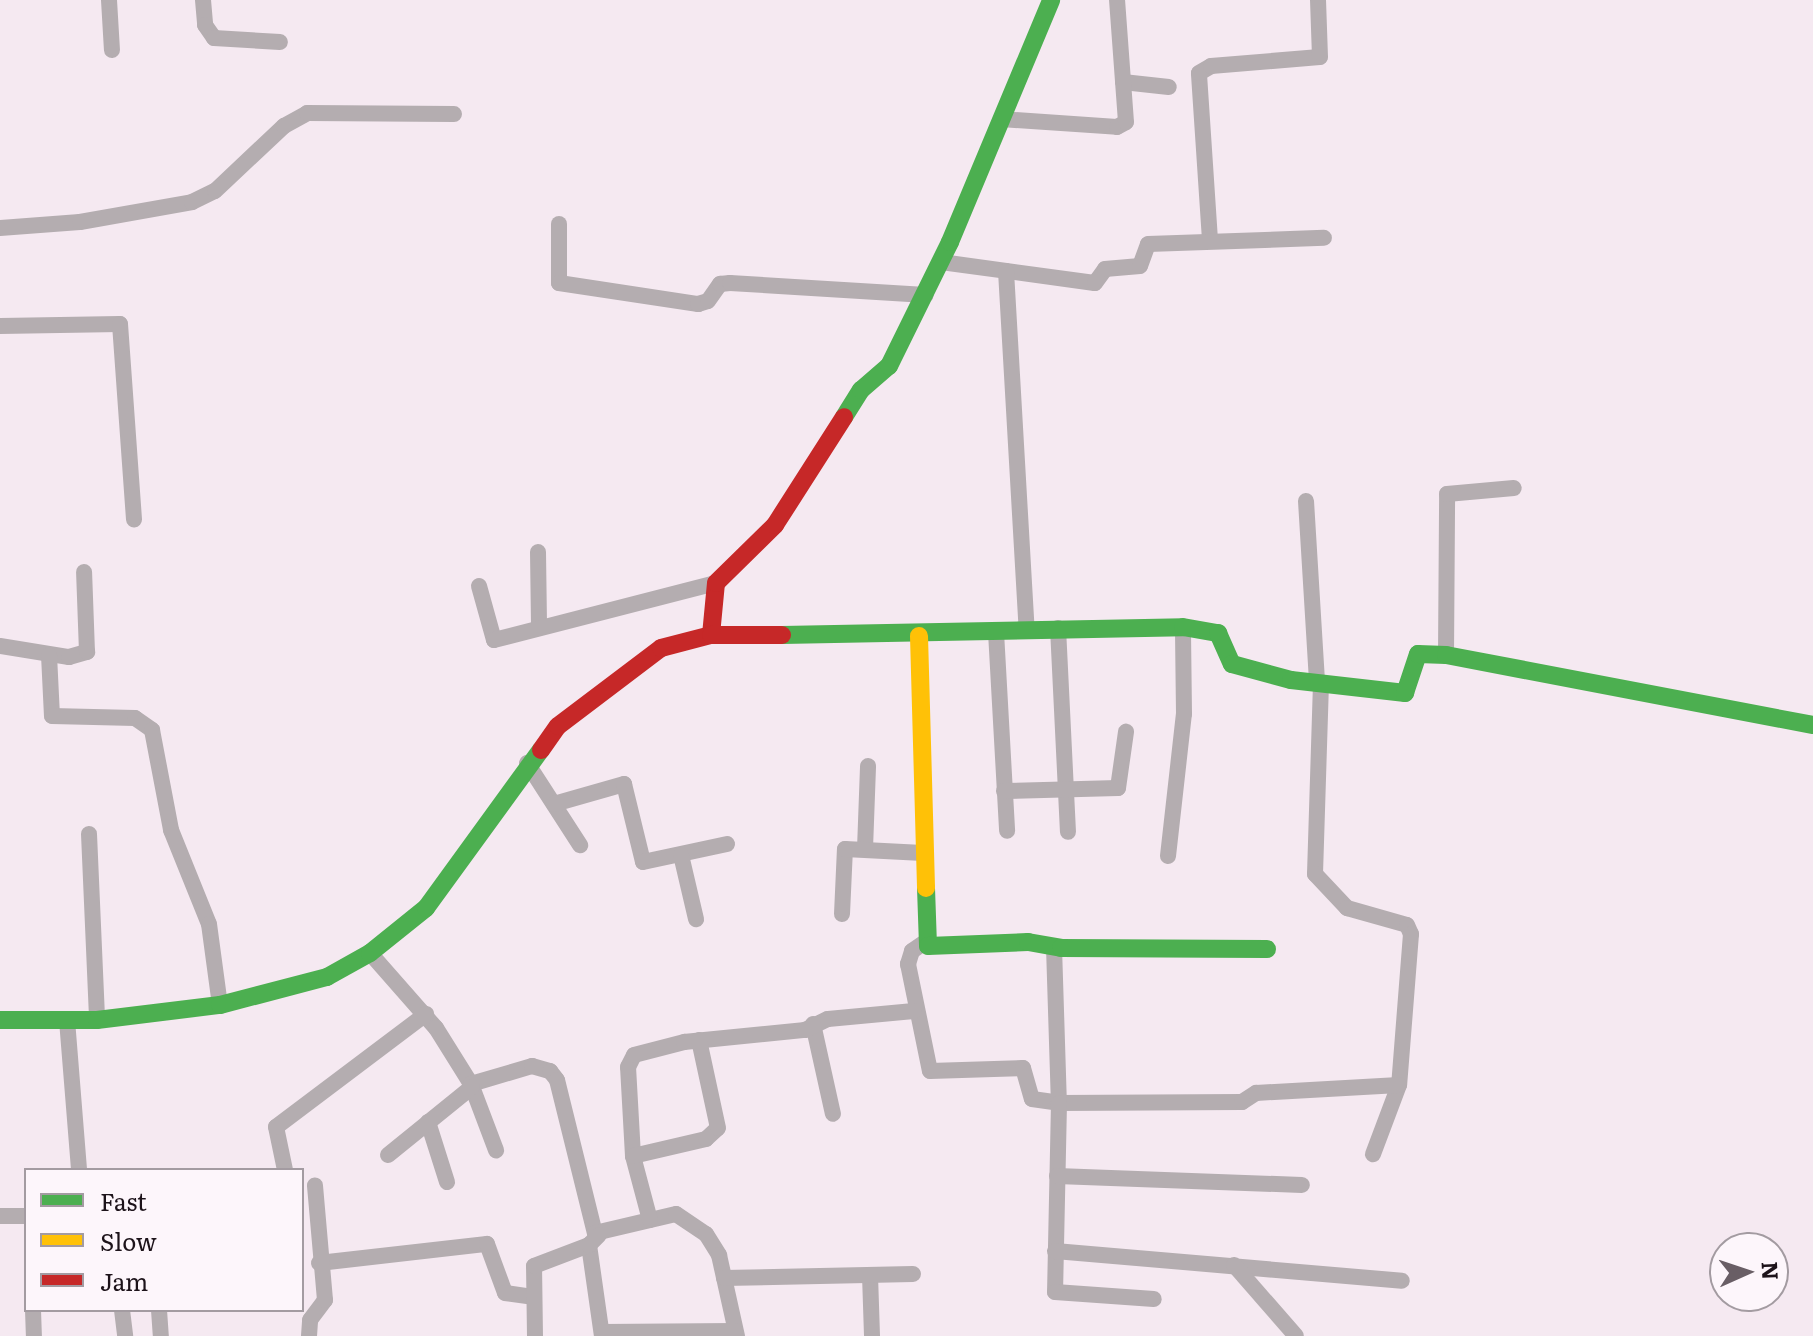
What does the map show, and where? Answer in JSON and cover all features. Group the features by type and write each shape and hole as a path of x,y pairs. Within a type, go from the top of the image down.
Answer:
{"street":[{"path":"109,0 112,50"},
{"path":"203,0 205,25 214,38 280,42"},
{"path":"479,586 494,640 716,583 775,525 861,390 889,366 941,262 1051,0"},
{"path":"1001,119 1117,127 1126,122 1117,0"},
{"path":"1210,240 1199,73 1211,66 1320,57 1318,0"},
{"path":"1123,82 1169,87"},
{"path":"0,228 80,222 192,202 215,191 284,126 307,113 454,114"},
{"path":"559,224 559,283 698,304 708,301 720,284 730,283 926,295"},
{"path":"941,262 1095,283 1107,268 1140,266 1146,245 1210,240 1324,238"},
{"path":"1006,271 1027,630"},
{"path":"0,326 120,324 134,519"},
{"path":"1446,655 1447,494 1514,488"},
{"path":"1306,501 1319,683 1313,862 1321,884 1336,900 1410,929 1399,1085 1373,1154"},
{"path":"538,552 539,628"},
{"path":"0,646 69,657 87,652 84,572"},
{"path":"711,635 716,583"},
{"path":"0,1020 97,1020 220,1005 316,981 370,953 426,908 527,763 558,726 654,653 711,635 919,636 1058,628 1183,627 1218,633 1232,664 1319,683 1405,693 1418,654 1446,655 1813,725"},
{"path":"1168,856 1184,714 1183,627"},
{"path":"1058,628 1068,832"},
{"path":"996,632 1007,831"},
{"path":"919,636 925,942 908,958 914,1011 930,1071 1023,1068 1032,1099 1059,1103 1242,1102 1256,1093 1399,1085"},
{"path":"49,655 52,716 135,718 152,730 171,830 209,924 220,1005"},
{"path":"1004,791 1118,788 1126,732"},
{"path":"527,763 580,845"},
{"path":"865,849 868,766"},
{"path":"554,804 624,784 640,861 727,844"},
{"path":"89,834 97,1020"},
{"path":"842,914 843,851 865,849 923,853"},
{"path":"681,855 696,919"},
{"path":"925,942 942,949 1028,942 1054,947 1267,949"},
{"path":"1054,947 1059,1103 1055,1251 1057,1294 1154,1299"},
{"path":"370,953 426,1014 472,1086 496,1150"},
{"path":"650,1220 633,1156 628,1061 644,1052 699,1040 790,1032 813,1024 914,1011"},
{"path":"281,1168 276,1127 426,1014"},
{"path":"67,1020 79,1168"},
{"path":"813,1024 833,1114"},
{"path":"633,1156 716,1132 699,1040"},
{"path":"388,1155 472,1086 532,1066 550,1071 557,1080 594,1240 602,1334 736,1333 724,1278 706,1234 678,1215 650,1220 594,1240 536,1264 533,1297 535,1336"},
{"path":"428,1122 447,1182"},
{"path":"1057,1176 1302,1185"},
{"path":"309,1336 310,1320 325,1302 319,1263 315,1185"},
{"path":"0,1216 24,1216"},
{"path":"319,1263 487,1244 505,1293 533,1297"},
{"path":"1055,1251 1402,1281"},
{"path":"1234,1265 1296,1336"},
{"path":"724,1278 913,1274"},
{"path":"870,1275 872,1336"},
{"path":"33,1312 34,1336"},
{"path":"122,1312 125,1336"},
{"path":"159,1312 161,1336"}],"traffic: fast":[{"path":"844,417 861,390 889,366 950,242 1051,0"},
{"path":"782,635 1183,627 1218,633 1232,664 1291,680 1405,693 1418,654 1446,655 1813,725"},
{"path":"0,1020 97,1020 220,1005 327,977 370,953 426,908 541,750"},
{"path":"926,888 928,946 1028,942 1061,948 1267,949"}],"traffic: slow":[{"path":"919,636 926,888"}],"traffic: jam":[{"path":"711,635 716,583 775,525 844,417"},
{"path":"541,750 558,726 661,648 711,635 782,635"}]}
